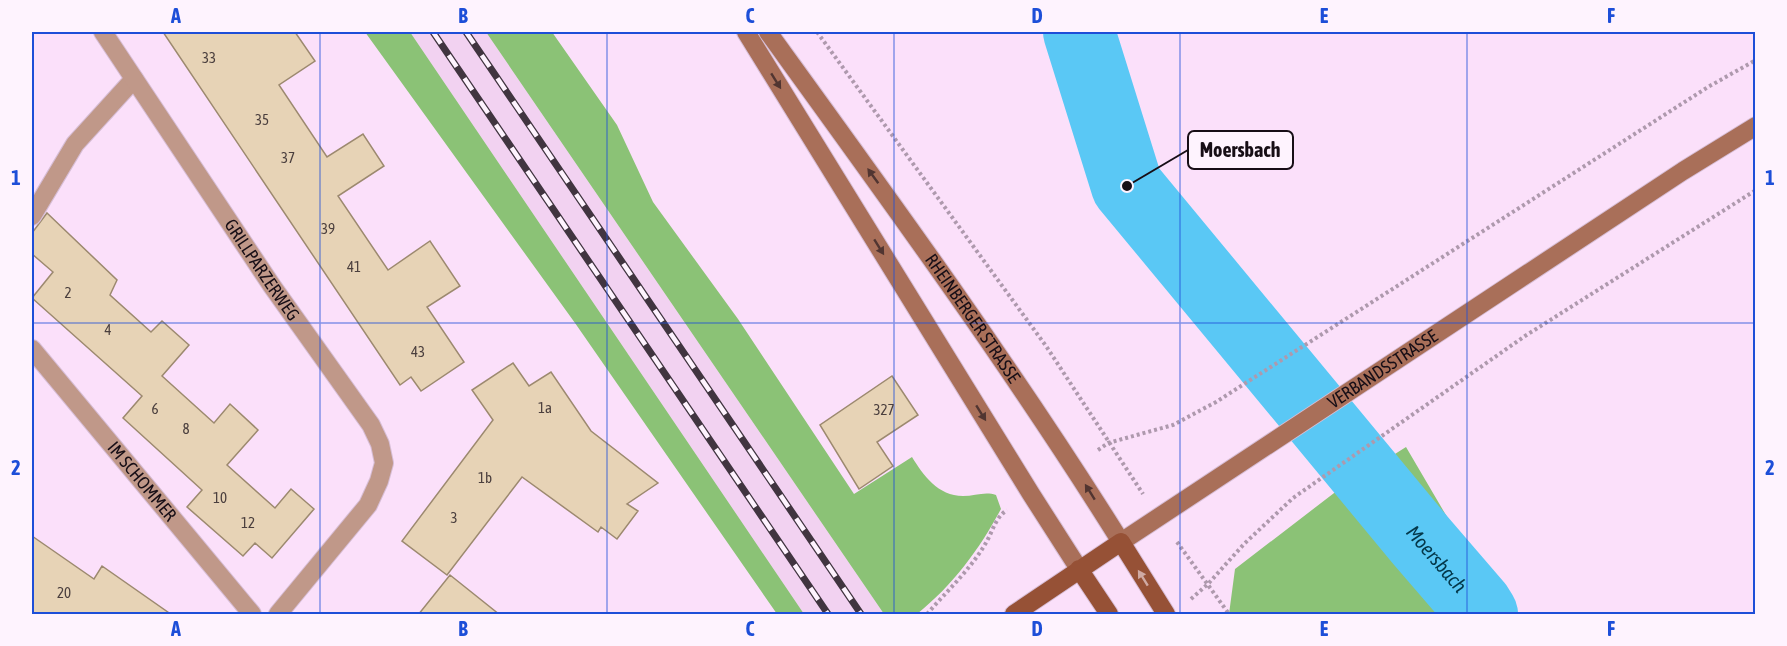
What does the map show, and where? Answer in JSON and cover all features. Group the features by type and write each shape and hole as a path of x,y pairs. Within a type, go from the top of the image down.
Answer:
{"main road":[{"path":"746,32 1031,494 1109,615"},
{"name":"RHEINBERGER STRASSE","path":"768,32 924,246 1074,466 1166,615"},
{"name":"VERBANDSSTRASSE","path":"1014,615 1079,569 1683,171 1755,126"}],"street":[{"name":"GRILLPARZERWEG","path":"103,32 272,286 371,425 380,444 384,463 379,482 368,505 278,615"},
{"path":"32,216 75,144 134,79"},
{"name":"IM SCHOMMER","path":"32,349 252,615"}],"path":[{"path":"817,32 1046,346 1108,443"},
{"path":"1242,385 1698,93 1755,60"},
{"path":"1190,599 1208,584 1244,544 1293,498 1525,336 1755,190"},
{"path":"1208,584 1228,615"}],"shaded area":[{"path":"410,32 486,32 884,614 804,614"}],"green space":[{"path":"365,32 410,32 804,614 777,614 575,323"},
{"path":"486,32 552,32 617,125 653,202 738,319 854,494 912,457 926,477 946,492 963,496 996,495 1001,509 984,539 954,579 917,614 884,614"},
{"path":"1406,447 1504,614 1229,614 1235,569 1338,490"}],"building":[{"path":"163,32 295,32 315,61 279,85 327,157 363,134 384,166 338,196 388,270 430,241 460,286 427,307 464,362 421,391 411,377 400,385"},
{"path":"47,213 117,280 110,295 151,332 162,321 189,345 162,376 214,423 230,404 258,430 227,465 275,508 291,489 314,509 272,558 255,543 243,556 187,507 202,490 123,418 142,396 32,298 53,272 32,254 32,233"},
{"path":"513,363 529,386 551,372 591,431 658,483 627,504 638,511 617,539 601,527 598,532 522,477 447,575 402,541 493,420 472,390"},
{"path":"892,376 918,415 877,442 893,466 859,489 820,425"},
{"path":"32,536 94,579 102,566 172,615 32,615"},
{"path":"450,575 500,615 418,615"}],"waterway":[{"name":"Moersbach","path":"1079,32 1127,186 1482,614"}],"railway":[{"path":"433,32 828,614"},
{"path":"466,32 861,614"}],"place":[{"name":"Moersbach","path":"1127,186"}]}
